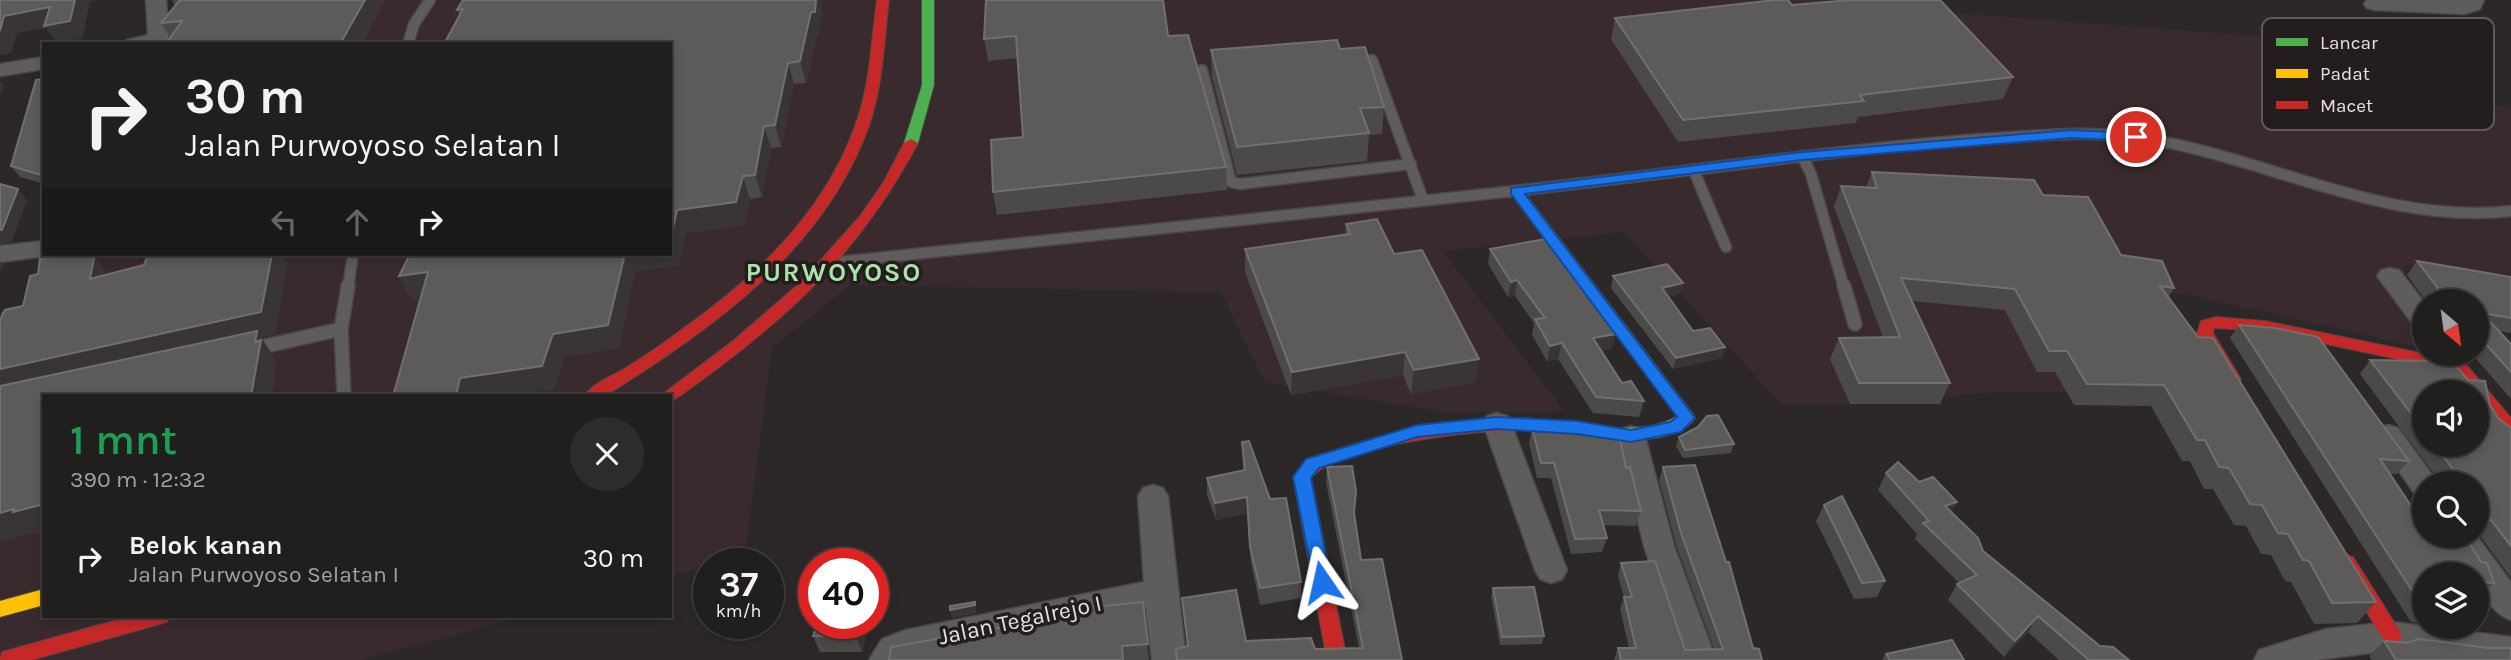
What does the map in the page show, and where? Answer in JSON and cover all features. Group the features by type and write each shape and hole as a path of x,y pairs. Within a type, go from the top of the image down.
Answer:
{"street":[{"path":"156,0 160,41"},
{"path":"595,394 659,357 733,300 782,256 824,203 857,139 870,84 883,0"},
{"path":"671,394 724,359 831,263 889,187 908,149 928,85 928,0"},
{"path":"2374,4 2465,8 2473,5 2474,0"},
{"path":"0,70 42,63"},
{"path":"1337,660 1302,477 1306,469 1313,464 1417,431 1497,423 1577,427 1631,436 1675,427 1687,418 1516,191"},
{"path":"0,254 42,249"},
{"path":"41,277 53,256"},
{"path":"2389,276 2412,306"},
{"path":"2239,389 2204,333 2207,325 2216,322 2265,326 2317,339 2412,354"},
{"path":"2317,339 2341,372"},
{"path":"2458,366 2511,429"},
{"path":"2374,417 2414,471"},
{"path":"1497,423 1551,570"},
{"path":"1631,436 1659,546 1699,660"},
{"path":"1153,496 1160,592 1169,660"},
{"path":"2337,547 2392,636"},
{"path":"2469,548 2511,607"},
{"name":"Jalan Tegalrejo I","path":"886,660 894,649 906,644 1160,592"},
{"path":"0,609 42,598"},
{"path":"2,660 153,618"},
{"path":"2271,660 2326,643 2392,636 2511,651"}],"lane":[{"path":"409,42 414,24 430,0"},
{"path":"1372,60 1423,201"},
{"path":"1202,71 1231,182 1240,184 1411,164"},
{"path":"831,263 1516,191 1802,156 2071,134 2112,134 2201,151 2375,201 2432,212 2491,215 2511,211"},
{"path":"1802,156 1811,174 1855,324"},
{"path":"1694,171 1726,247"},
{"path":"344,394 341,329 353,256"},
{"path":"244,351 341,329"}],"shaded area":[{"path":"180,0 1912,0 1923,11 2262,37 2262,130 2494,130 2494,106 2511,107 2511,274 2405,265 2412,306 2412,345 2194,296 2151,290 2067,392 1978,393 1887,402 1782,405 1624,232 1443,251 1564,411 1452,413 1265,383 1221,292 850,285 772,348 746,548 693,548 693,570 672,575 672,394 42,394 42,618 516,618 361,660 0,660 0,391 69,256 672,256 672,42 169,42"}],"building":[{"path":"0,0 75,0 70,21 44,26 50,7 4,16 0,31"},
{"path":"180,0 365,0 341,42 167,42 182,21 161,23"},
{"path":"463,0 816,0 800,61 788,63 775,125 764,126 755,175 743,176 736,202 677,210 672,233 672,42 445,42 463,9 457,10"},
{"path":"986,0 1163,0 1168,36 1188,35 1226,167 993,192 991,140 1023,137 1016,36 984,39"},
{"path":"1788,0 1792,5 1851,0 1940,0 2013,77 1860,95 1864,101 1683,120 1615,18"},
{"path":"1337,40 1340,49 1365,47 1384,107 1360,108 1369,133 1237,147 1211,50"},
{"path":"42,79 42,175 11,166 36,80"},
{"path":"1872,172 2034,180 2043,195 2088,197 2121,255 2162,261 2174,288 2160,286 2198,337 2213,338 2376,602 2332,603 2309,561 2303,560 2288,534 2278,533 2262,505 2250,504 2229,468 2219,467 2205,440 2197,440 2164,385 2087,384 2067,351 2049,351 2015,289 1901,278 1950,383 1859,383 1839,338 1900,337 1841,186 1877,188"},
{"path":"0,184 18,189 2,230 0,230"},
{"path":"1377,219 1394,254 1422,250 1479,359 1414,370 1405,352 1292,372 1245,249 1350,234 1346,224"},
{"path":"1545,239 1616,334 1593,338 1622,383 1631,381 1644,401 1596,397 1562,343 1550,346 1535,319 1545,318 1517,280 1511,282 1490,249"},
{"path":"92,256 90,279 144,265 147,256 272,256 261,312 0,369 2,315 5,310 23,306 30,276 38,274 40,258"},
{"path":"409,256 625,256 608,325 553,334 542,366 460,378 456,394 394,394 428,272 399,276"},
{"path":"2417,261 2511,277 2511,318 2489,314 2489,289 2437,287"},
{"path":"1667,264 1683,283 1662,288 1693,331 1710,328 1725,347 1676,358 1613,276"},
{"path":"2489,320 2511,344 2511,372 2489,348"},
{"path":"2239,325 2275,328 2318,337 2409,461 2380,459 2412,507 2412,548 2472,548 2481,562 2412,562 2412,591"},
{"path":"257,331 255,342 261,340 251,394 42,394 42,505 0,513 0,386"},
{"path":"2370,360 2412,361 2412,366 2456,366 2468,380 2412,380 2412,414"},
{"path":"2489,400 2499,419 2511,428 2511,546 2489,520 2489,471 2452,471 2444,457 2489,457"},
{"path":"1718,415 1734,444 1685,450 1679,437 1698,427 1707,416"},
{"path":"1532,428 1561,428 1619,435 1626,468 1630,467 1641,511 1599,510 1607,538 1575,539 1554,463 1541,463"},
{"path":"1249,441 1270,499 1286,498 1301,582 1260,588 1250,547 1247,497 1215,503 1207,478 1245,470 1242,442"},
{"path":"1898,462 1919,482 1933,477 1957,502 1945,506 1978,538 1983,551 2100,646 2113,647 2129,660 2089,660 2038,616 2015,641 1957,584 1977,575 1923,523 1929,521 1886,473"},
{"path":"1695,465 1726,562 1729,562 1753,648 1759,649 1762,660 1621,660 1618,648 1636,648 1624,597 1632,597 1621,563 1655,561 1685,650 1723,649 1681,533 1663,467"},
{"path":"1352,466 1356,491 1354,513 1361,560 1382,559 1402,660 1177,660 1176,649 1188,646 1182,598 1236,590 1246,641 1311,638 1315,649 1363,648 1327,467"},
{"path":"1842,496 1885,581 1862,583 1824,505"},
{"path":"2489,569 2494,583 2489,583"},
{"path":"1534,587 1544,636 1502,637 1493,588"},
{"path":"975,602 975,605 950,610 950,606"},
{"path":"1143,602 1148,644 1122,646 1123,660 889,660 891,647 1027,623 1027,620 1066,615 1066,612 1083,608"},
{"path":"2419,639 2488,648 2511,648 2511,660 2396,660 2384,641 2408,643"},
{"path":"1952,640 1964,660 1890,660 1886,654"}],"traffic: fast":[{"path":"911,143 928,85 928,0"},
{"path":"1516,191 1687,418 1673,427 1633,433 1521,424"}],"traffic: slow":[{"path":"0,609 42,598"}],"traffic: jam":[{"path":"595,394 673,344 751,284 786,249 817,212 843,171 862,126 873,80 883,0"},
{"path":"671,394 740,344 807,286 865,220 890,183 911,143"},
{"path":"2233,379 2205,333 2207,325 2216,322 2265,326 2458,366 2511,429"},
{"path":"1337,660 1302,477 1313,464 1415,434 1467,426 1521,424"},
{"path":"2346,562 2392,636"},
{"path":"2,660 153,618"}],"district":[{"name":"PURWOYOSO","path":"834,272"}],"route":[{"path":"1322,582 1302,477 1306,469 1313,464 1417,431 1497,423 1577,427 1631,436 1675,427 1684,423 1687,418 1684,410 1516,191 1802,156 2071,134 2136,137"}]}
